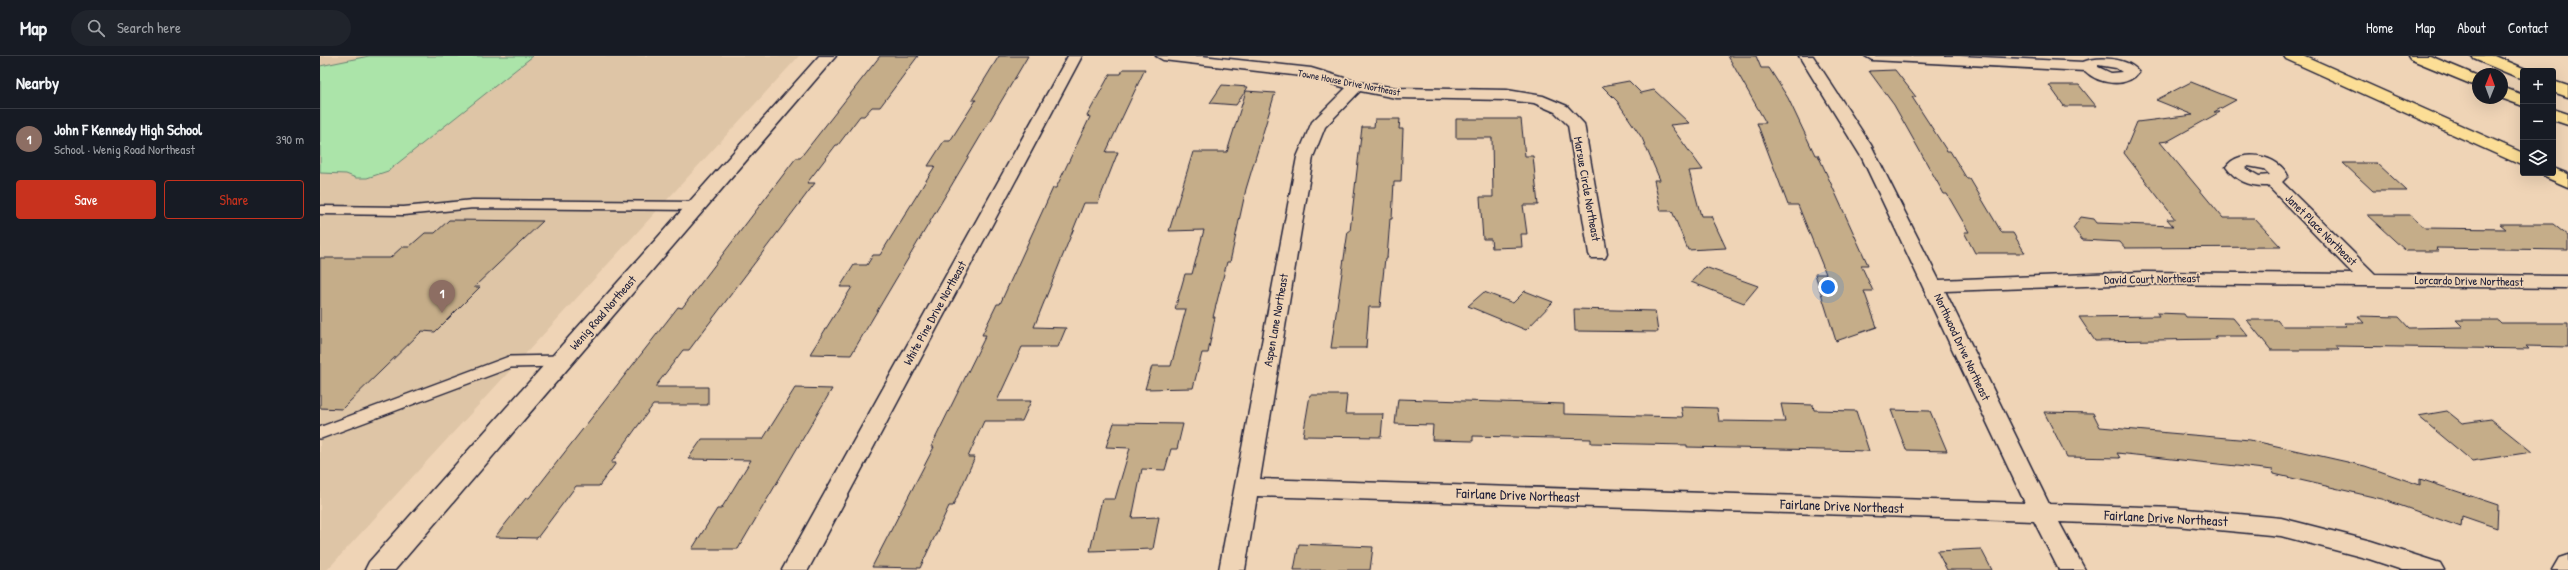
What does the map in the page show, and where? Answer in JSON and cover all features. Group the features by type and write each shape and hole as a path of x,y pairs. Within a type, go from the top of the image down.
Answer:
{"highway":[{"path":"2292,56 2518,157"},
{"path":"2416,56 2472,79"},
{"path":"2480,56 2520,72"},
{"path":"2556,87 2568,92"},
{"path":"2508,95 2520,100"},
{"path":"2556,115 2568,120"},
{"path":"2556,173 2568,177"},
{"path":"2556,174 2568,181"}],"street":[{"name":"Wenig Road Northeast","path":"379,570 828,56"},
{"name":"White Pine Drive Northeast","path":"795,570 1075,56"},
{"name":"Towne House Drive Northeast","path":"1163,56 1311,73 1356,86 1396,93 1507,95 1537,99 1561,109 1576,124"},
{"name":"Northwood Drive Northeast","path":"1806,56 1822,85 1851,125 1934,286 2040,512 2072,570"},
{"path":"1872,56 2089,67"},
{"name":"Aspen Lane Northeast","path":"1232,570 1305,157 1318,125 1356,86"},
{"name":"Marsue Circle Northeast","path":"1576,124 1598,254"},
{"name":"Janet Place Northeast","path":"2272,181 2370,280"},
{"name":"David Court Northeast","path":"1934,286 2143,278 2370,280"},
{"name":"Lorcardo Drive Northeast","path":"2370,280 2568,282"},
{"name":"Fairlane Drive Northeast","path":"1247,487 2176,517 2281,527 2371,550 2431,570"},
{"path":"2565,570 2568,565"}],"lane":[{"path":"322,210 404,211 473,204 697,206"},
{"path":"320,433 510,362 561,361"}],"shaded area":[{"path":"320,56 799,56 327,570 320,570"}],"green space":[{"path":"369,56 533,56 388,171 367,178 356,178 346,174 320,173 320,66"}],"building":[{"path":"880,56 918,56 880,107 872,107 864,116 860,116 838,145 836,145 807,183 815,183 689,350 683,350 655,387 708,387 708,405 653,405 611,463 616,463 599,486 576,486 537,538 495,537 526,498 529,498 678,307 682,308 796,158 800,158"},
{"path":"999,56 1028,56 851,355 810,354 852,287 840,287 854,265 867,265 873,255 880,255 935,166 928,166 944,141 950,141 976,100 972,100"},
{"path":"1728,56 1756,56 1761,68 1769,68 1788,98 1815,155 1818,155 1868,265 1861,265 1873,291 1864,291 1877,327 1836,341 1815,274 1826,274 1798,205 1788,205 1757,123 1766,123"},
{"path":"1123,69 1145,69 1106,152 1118,152 1098,203 1084,203 1034,327 1066,328 1058,347 1022,347 997,401 1031,401 1022,421 984,421 968,457 975,457 953,506 949,506 920,568 872,567 934,447 931,447 986,335 982,335 997,304 1000,304 1053,188 1056,188 1090,117 1087,116 1110,74 1121,74"},
{"path":"1895,70 1916,97 1912,97 1947,151 1950,151 1967,179 1970,179 2002,233 2013,233 2025,253 1975,253 1964,232 1969,232 1947,194 1944,194 1894,105 1869,71"},
{"path":"1629,81 1641,93 1654,90 1689,123 1670,125 1703,170 1689,171 1701,216 1711,216 1726,248 1688,250 1672,211 1661,211 1654,180 1660,180 1642,138 1617,101 1602,86"},
{"path":"2191,82 2236,100 2214,112 2220,112 2168,141 2160,142 2223,218 2254,218 2281,247 2125,248 2120,242 2082,240 2073,228 2081,217 2094,219 2097,223 2173,226 2167,219 2175,219 2124,153 2137,122 2193,115 2156,100"},
{"path":"1222,85 1248,87 1236,105 1210,103"},
{"path":"2049,85 2079,85 2096,106 2064,106"},
{"path":"1246,91 1275,93 1246,189 1230,262 1227,262 1213,317 1215,317 1208,353 1202,353 1193,388 1145,389 1152,366 1171,366 1186,309 1175,309 1185,274 1192,274 1204,230 1169,231 1193,152 1227,152"},
{"path":"1375,119 1400,119 1399,129 1403,129 1401,182 1394,182 1392,219 1390,219 1387,258 1385,258 1380,307 1369,307 1366,348 1331,348 1348,231 1350,231 1362,127 1374,127"},
{"path":"1456,119 1521,119 1525,156 1533,156 1538,205 1523,205 1527,234 1521,234 1522,247 1492,248 1491,239 1483,239 1480,197 1493,197 1492,138 1456,138"},
{"path":"2343,163 2377,163 2407,191 2373,191"},
{"path":"2367,215 2410,215 2425,228 2506,229 2500,224 2553,224 2568,236 2568,250 2436,248 2439,251 2406,251"},
{"path":"449,220 543,221 474,287 480,287 435,332 422,331 342,409 320,408 320,258 390,258 402,247 409,247 425,233 435,233"},
{"path":"1705,267 1758,286 1744,303 1691,282"},
{"path":"1525,291 1553,302 1526,330 1468,306 1484,292 1513,303"},
{"path":"1574,309 1655,311 1658,332 1575,331"},
{"path":"2157,313 2184,314 2186,317 2233,318 2248,336 2215,336 2217,339 2095,341 2079,317 2159,316"},
{"path":"2358,316 2399,317 2409,328 2463,327 2456,320 2498,320 2501,323 2568,323 2568,347 2526,346 2529,349 2336,346 2339,350 2271,350 2247,320 2277,320 2282,326 2347,326 2344,323 2364,323"},
{"path":"795,388 832,389 738,549 692,549 717,509 721,509 751,460 688,459 702,439 763,439"},
{"path":"1310,395 1347,395 1345,414 1383,414 1381,437 1303,436"},
{"path":"1398,399 1564,404 1564,414 1683,417 1681,407 1717,408 1719,421 1785,422 1781,404 1813,405 1814,410 1856,411 1869,451 1687,447 1687,445 1591,443 1591,439 1473,436 1473,441 1432,440 1433,425 1395,424"},
{"path":"1891,410 1930,411 1947,451 1906,450"},
{"path":"2447,411 2462,423 2491,419 2532,452 2472,461 2418,416"},
{"path":"2044,412 2093,413 2100,427 2250,440 2365,466 2420,485 2420,479 2498,505 2497,528 2462,516 2461,527 2382,499 2274,474 2273,470 2117,453 2120,458 2067,457"},
{"path":"1114,423 1183,424 1177,449 1171,449 1165,470 1142,469 1132,518 1159,517 1153,549 1090,551 1102,499 1115,499 1130,448 1106,447"},
{"path":"1299,544 1373,547 1370,570 1294,570"},
{"path":"1981,549 1992,570 1947,570 1937,551"}],"place":[{"name":"John F Kennedy High School","path":"442,313"}]}
